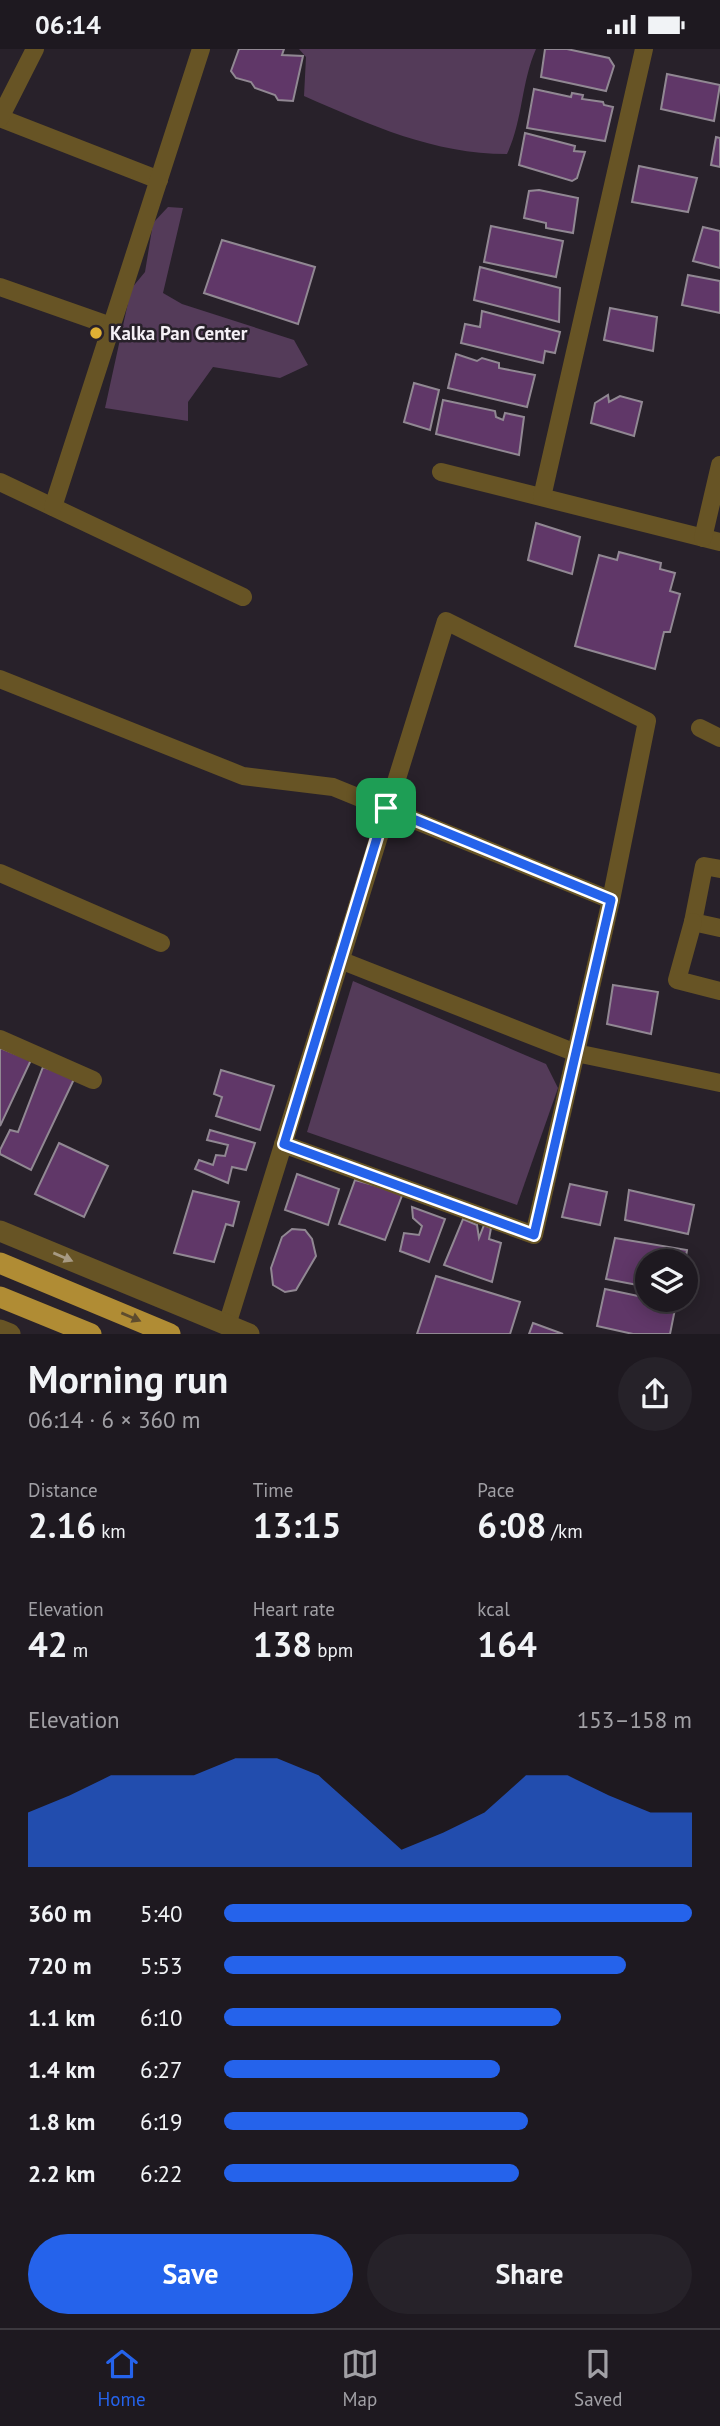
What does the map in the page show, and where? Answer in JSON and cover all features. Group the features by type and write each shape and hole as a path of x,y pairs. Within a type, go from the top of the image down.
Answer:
{"highway":[{"path":"0,1263 170,1334"},
{"path":"0,1297 91,1334"}],"street":[{"path":"35,49 0,118 159,180"},
{"path":"53,507 201,49"},
{"path":"542,497 644,49"},
{"path":"0,287 111,326"},
{"path":"441,472 711,540 720,465"},
{"path":"2,488 53,507 243,597"},
{"path":"228,1325 386,808 446,621 647,721 611,900 534,1235 284,1144"},
{"path":"0,680 243,776 333,787 611,900"},
{"path":"700,729 720,738"},
{"path":"720,869 704,866 693,922 677,980 720,991"},
{"path":"0,873 161,943"},
{"path":"693,922 720,928"},
{"path":"340,960 576,1053 720,1083"},
{"path":"0,1039 93,1080"},
{"path":"0,1231 249,1334"},
{"path":"0,1330 10,1334"}],"shaded area":[{"path":"299,49 536,49 507,154 454,149 403,136 304,96 306,57"},
{"path":"168,207 183,208 163,293 182,304 294,340 308,365 280,378 213,367 188,402 188,421 105,408 131,289 145,272 153,223"},
{"path":"353,981 546,1064 558,1088 517,1205 307,1132"}],"building":[{"path":"239,49 284,49 282,55 303,56 293,101 278,100 275,95 255,88 251,82 236,78 231,71"},
{"path":"545,49 567,49 609,58 614,66 606,91 541,77"},
{"path":"667,74 720,85 714,121 661,109"},
{"path":"534,89 571,97 572,93 583,95 582,99 603,102 604,105 613,107 605,141 527,128"},
{"path":"525,133 575,146 574,151 585,152 577,178 572,181 519,165"},
{"path":"716,137 720,138 720,167 711,165"},
{"path":"639,166 697,178 688,212 632,202"},
{"path":"539,190 578,198 573,233 546,228 546,223 524,218 529,191"},
{"path":"491,226 563,241 556,277 484,262"},
{"path":"703,227 720,231 720,268 693,261"},
{"path":"222,240 315,267 298,324 204,293"},
{"path":"480,267 560,288 559,322 474,300"},
{"path":"688,275 720,281 720,313 682,305"},
{"path":"610,308 657,317 653,351 604,340"},
{"path":"482,311 560,332 555,353 545,351 543,363 461,343 465,324 480,327"},
{"path":"456,354 477,361 482,358 499,363 499,368 535,375 527,407 448,388"},
{"path":"414,383 439,390 430,430 404,422"},
{"path":"608,395 609,402 620,396 642,402 634,436 591,423 595,403"},
{"path":"443,400 495,411 496,417 503,420 505,413 524,417 519,455 436,434"},
{"path":"536,523 580,537 572,574 528,560"},
{"path":"619,552 661,563 660,569 675,573 670,591 680,594 670,632 664,632 655,669 575,646 599,555 617,560"},
{"path":"613,985 658,992 651,1034 607,1024"},
{"path":"0,1048 31,1060 0,1126"},
{"path":"43,1067 75,1077 31,1170 0,1154 0,1150 10,1130 18,1132"},
{"path":"221,1070 274,1086 260,1130 216,1116 222,1097 214,1094"},
{"path":"210,1130 255,1143 246,1170 232,1167 228,1183 195,1169 199,1160 213,1165 216,1155 225,1156 228,1145 207,1140"},
{"path":"59,1143 108,1166 84,1217 35,1194"},
{"path":"297,1174 339,1189 328,1225 285,1210"},
{"path":"355,1180 403,1193 385,1240 339,1224"},
{"path":"570,1184 607,1192 600,1225 562,1217"},
{"path":"629,1190 694,1205 688,1234 625,1220"},
{"path":"193,1191 239,1202 233,1226 226,1224 214,1262 174,1253"},
{"path":"412,1207 445,1219 429,1262 400,1251 404,1233 419,1235 422,1226 413,1218"},
{"path":"463,1219 477,1225 479,1238 484,1225 491,1228 489,1239 501,1243 492,1282 444,1265"},
{"path":"292,1229 305,1230 312,1239 316,1256 296,1290 285,1292 273,1285 271,1268 282,1237"},
{"path":"615,1238 681,1249 635,1249 635,1285 606,1279"},
{"path":"436,1276 520,1302 510,1334 417,1334"},
{"path":"605,1289 635,1295 635,1312 674,1312 670,1334 633,1334 597,1326"},
{"path":"533,1323 563,1334 529,1334"}],"place":[{"name":"Kalka Pan Center","path":"96,333"}],"route":[{"path":"386,808 611,900 534,1235 284,1144 386,808"}]}
